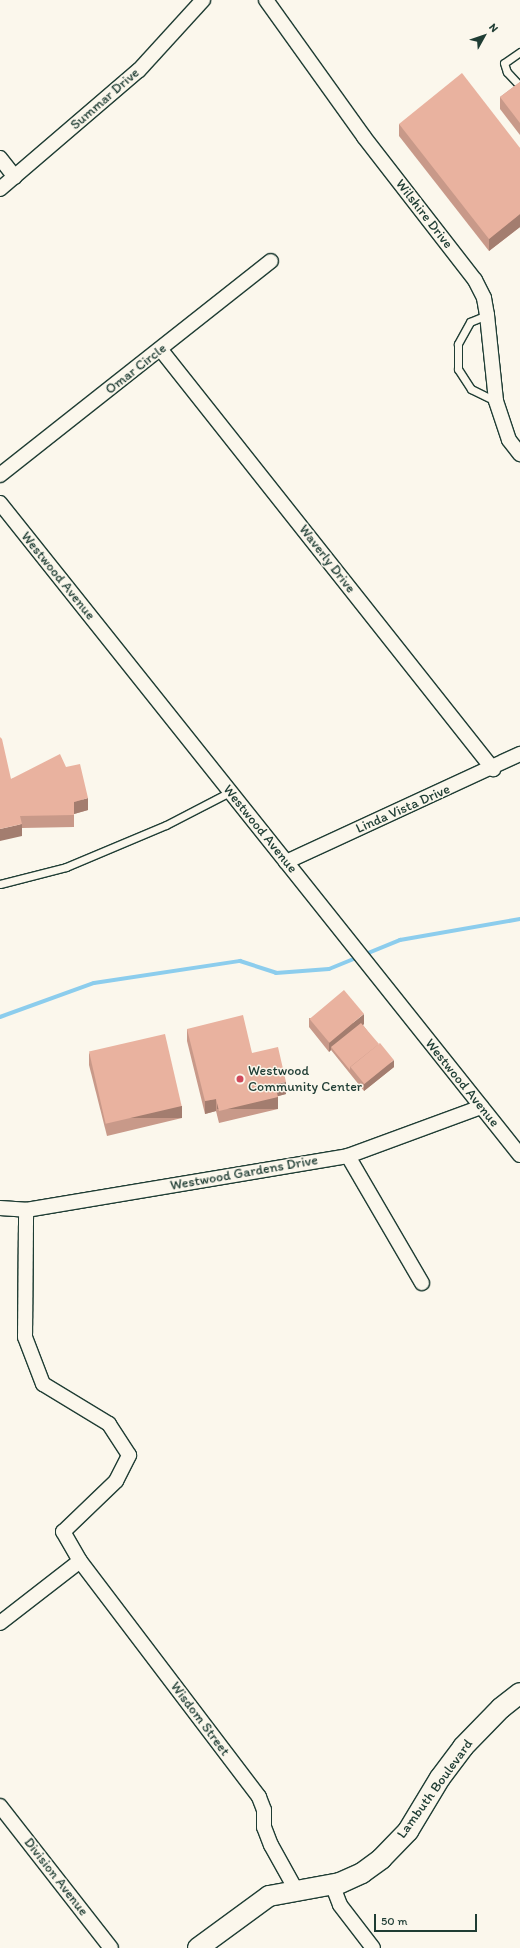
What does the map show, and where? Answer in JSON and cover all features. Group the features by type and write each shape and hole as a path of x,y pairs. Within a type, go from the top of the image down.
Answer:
{"street":[{"name":"Summar Drive","path":"0,189 139,70 203,0"},
{"name":"Wilshire Drive","path":"266,0 364,137 475,280 484,298 487,315 496,401 509,440 520,454"},
{"path":"0,158 15,177"},
{"name":"Omar Circle","path":"0,475 161,350 271,261"},
{"name":"Waverly Drive","path":"161,350 493,769"},
{"name":"Westwood Avenue","path":"0,503 520,1155"},
{"name":"Linda Vista Drive","path":"286,862 493,769 520,754"},
{"name":"Westwood Gardens Drive","path":"0,1208 26,1210 348,1156 481,1107"},
{"path":"348,1156 422,1283"},
{"name":"Wisdom Street","path":"26,1210 25,1337 43,1384 109,1424 129,1455 116,1481 63,1532 80,1561 259,1797 264,1810 264,1827 271,1846 296,1890"},
{"path":"0,1623 80,1561"},
{"name":"Lambuth Boulevard","path":"198,1948 269,1896 332,1884 362,1873 381,1859 408,1831 440,1778 463,1747 501,1708 520,1693"},
{"name":"Division Avenue","path":"0,1806 111,1948"},
{"path":"332,1884 340,1906 372,1948"}],"lane":[{"path":"520,52 504,63 506,72 520,86"},
{"path":"487,315 470,322 458,344 458,369 472,388 496,401"},
{"path":"0,884 80,861 166,825 230,792"}],"building":[{"path":"462,73 520,148 520,214 489,239 399,124"},
{"path":"520,82 520,123 500,97"},
{"path":"0,737 2,739 11,779 60,754 66,767 80,764 88,798 74,802 74,815 20,816 22,824 0,829"},
{"path":"344,990 364,1014 329,1043 310,1019"},
{"name":"Westwood Community Center","path":"243,1015 252,1053 278,1047 286,1082 275,1084 278,1097 219,1111 216,1099 205,1101 187,1029"},
{"path":"361,1023 379,1044 350,1067 350,1070 331,1047"},
{"path":"165,1034 182,1106 106,1124 89,1052"},
{"path":"380,1043 394,1060 364,1084 350,1067"}],"waterway":[{"path":"0,1017 94,983 240,961 276,973 329,969 400,940 520,919"}],"place":[{"name":"Westwood Community Center","path":"240,1079"}]}
